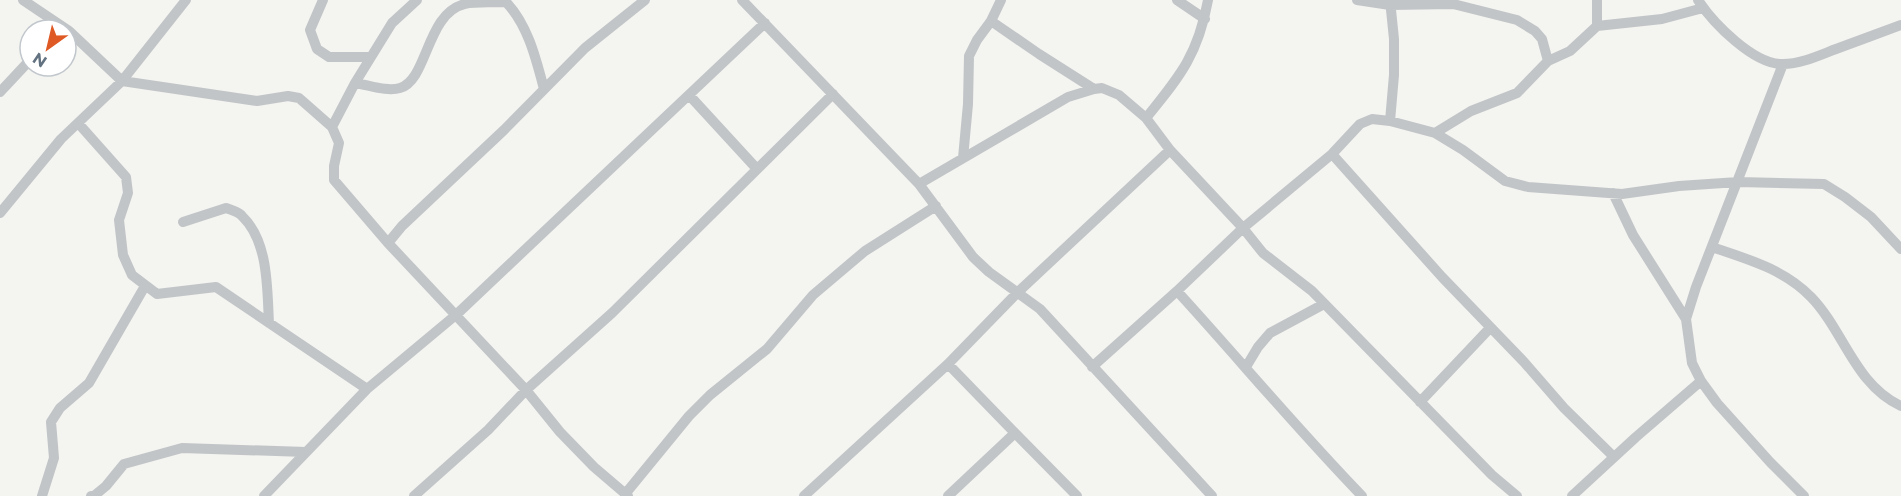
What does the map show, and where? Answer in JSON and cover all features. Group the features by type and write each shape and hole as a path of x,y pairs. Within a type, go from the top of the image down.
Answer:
{"street":[{"path":"23,0 48,18"},
{"path":"0,213 61,139 122,81 186,0"},
{"path":"323,0 310,30 317,49 329,57 371,57"},
{"path":"332,127 355,83 392,23 417,0"},
{"path":"388,243 402,226 585,48 645,0"},
{"path":"742,0 919,184 973,257 989,272 1040,309 1212,496"},
{"path":"963,158 968,104 969,56 1001,0"},
{"path":"1178,0 1205,19"},
{"path":"1146,118 1186,67 1205,19 1208,0"},
{"path":"1357,0 1390,3 1445,3 1524,23 1542,39 1548,61"},
{"path":"1463,0 1472,10"},
{"path":"1597,0 1597,27"},
{"path":"355,83 391,90 403,88 418,72 429,40 451,10 464,2 507,2 518,14 535,54 544,89"},
{"path":"1389,121 1394,75 1394,39 1390,3"},
{"path":"1435,133 1471,111 1517,93 1548,61 1570,51 1597,27 1662,19 1700,4 1738,44 1762,60 1783,64 1809,59 1901,25"},
{"path":"991,21 1094,89"},
{"path":"264,496 367,389 457,314 765,23"},
{"path":"78,42 122,81 257,101 288,96 299,98 332,127 339,143 334,166 334,180 388,243 457,314 587,460 627,495 688,416 767,349 819,290 865,251 936,206"},
{"path":"1686,319 1783,64"},
{"path":"0,93 18,73"},
{"path":"919,184 1068,97 1102,88 1119,95 1146,118 1170,150 1243,228 1263,253 1300,279 1492,475 1517,496"},
{"path":"414,496 488,430 526,390 612,313 833,94"},
{"path":"690,95 757,169"},
{"path":"1092,367 1178,291 1243,228 1332,154 1367,120 1377,118 1435,133 1463,150 1505,181 1516,185 1613,194 1738,182 1824,184 1845,196 1871,217 1901,249"},
{"path":"78,123 126,177 128,193 119,220 123,255 132,275 158,294 216,287 367,389"},
{"path":"804,496 948,364 1017,293 1170,150"},
{"path":"1332,154 1442,277 1564,408 1614,457"},
{"path":"1613,194 1633,235 1686,319 1692,363 1701,381 1717,403 1804,496"},
{"path":"183,222 226,208 242,215 254,234 266,267 269,323"},
{"path":"1712,247 1769,267 1811,297 1863,376 1879,393 1901,406"},
{"path":"48,496 42,496 54,458 51,422 60,408 89,383 145,286"},
{"path":"1178,291 1310,442 1362,496"},
{"path":"1246,367 1270,333 1324,304"},
{"path":"1420,402 1490,328"},
{"path":"948,364 1077,496"},
{"path":"1572,496 1701,381"},
{"path":"948,496 1015,433"},
{"path":"91,496 106,486 124,464 182,448 306,452"}]}
